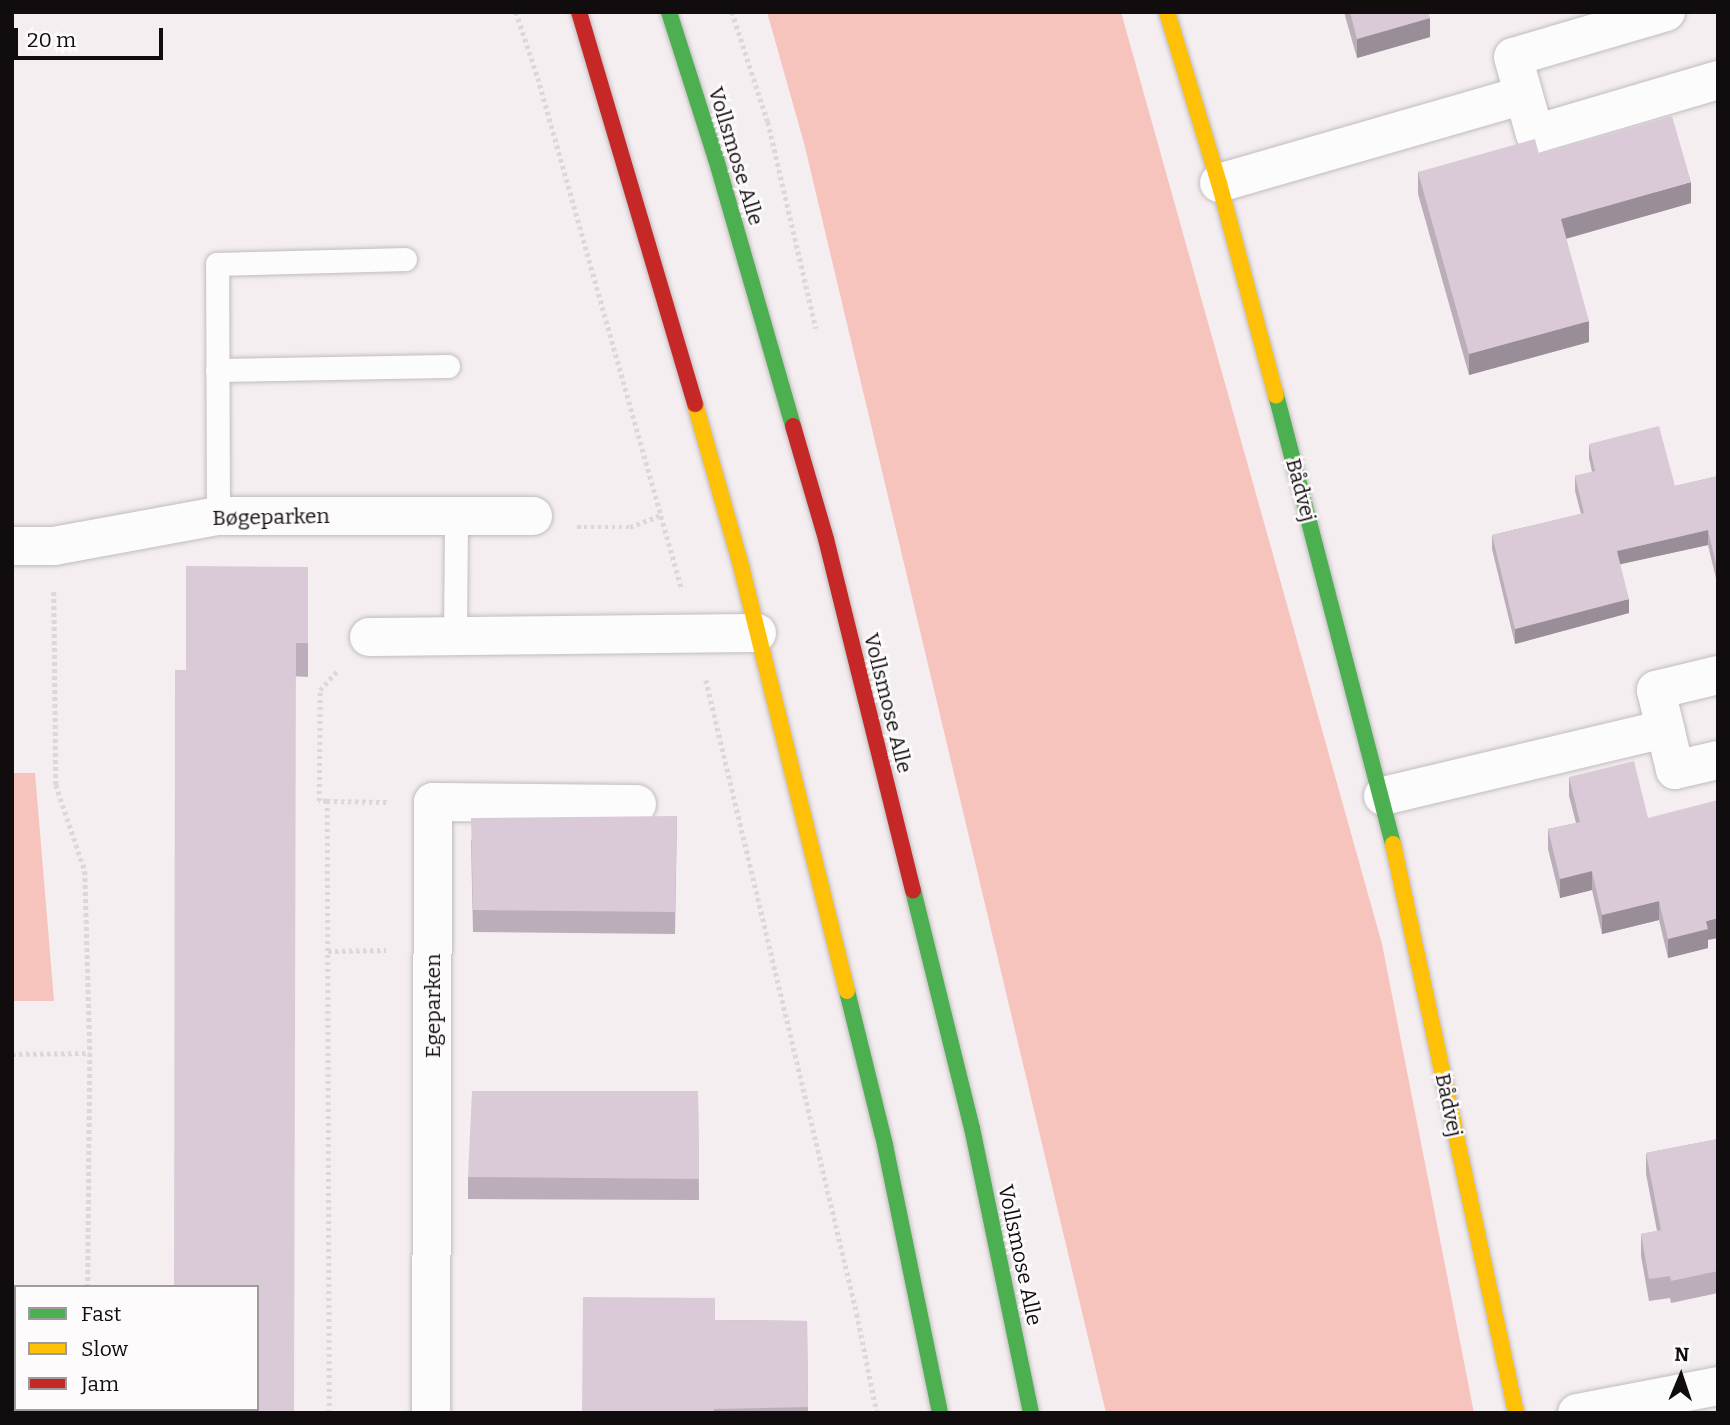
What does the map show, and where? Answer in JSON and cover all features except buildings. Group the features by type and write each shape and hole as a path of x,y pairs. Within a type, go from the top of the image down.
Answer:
{"street":[{"path":"579,12 639,208 757,633 886,1145 940,1413"},
{"name":"Vollsmose Alle","path":"670,12 716,159 826,539 972,1128 1031,1413"},
{"name":"Bådvej","path":"1167,12 1219,183 1383,796 1516,1413"},
{"path":"1666,12 1513,57 1535,134 1718,80"},
{"path":"1219,183 1524,95"},
{"name":"Bøgeparken","path":"12,546 54,546 218,516 533,516"},
{"path":"369,637 757,633"},
{"path":"1718,675 1656,690 1675,770 1718,760"},
{"path":"1383,796 1665,729"},
{"path":"433,802 637,804"},
{"name":"Egeparken","path":"431,1413 433,802"},
{"path":"1577,1413 1718,1386"}],"lane":[{"path":"218,516 217,264 405,259"},
{"path":"217,370 448,366"},
{"path":"455,636 456,516"}],"path":[{"path":"516,12 538,78 694,633 857,1314 877,1413"},
{"path":"533,516 550,527 630,527 661,515"},
{"path":"54,546 56,785 85,871 90,1053 88,1285"},
{"path":"320,690 319,801 433,802"},
{"path":"327,801 329,1413"},
{"path":"328,951 433,950"},
{"path":"12,1054 90,1053"}],"shaded area":[{"path":"767,12 1121,12 1382,944 1474,1413 1106,1413 804,143"},
{"path":"12,773 35,773 54,1001 12,1001"}],"traffic: fast":[{"path":"669,12 716,159 793,426"},
{"path":"1276,395 1393,844"},
{"path":"913,890 972,1128 1031,1413"},
{"path":"847,991 885,1145 940,1413"}],"traffic: slow":[{"path":"1167,12 1219,183 1276,395"},
{"path":"695,404 741,566 847,991"},
{"path":"1393,844 1516,1413"}],"traffic: jam":[{"path":"579,12 695,404"},
{"path":"793,426 826,539 913,890"}]}
